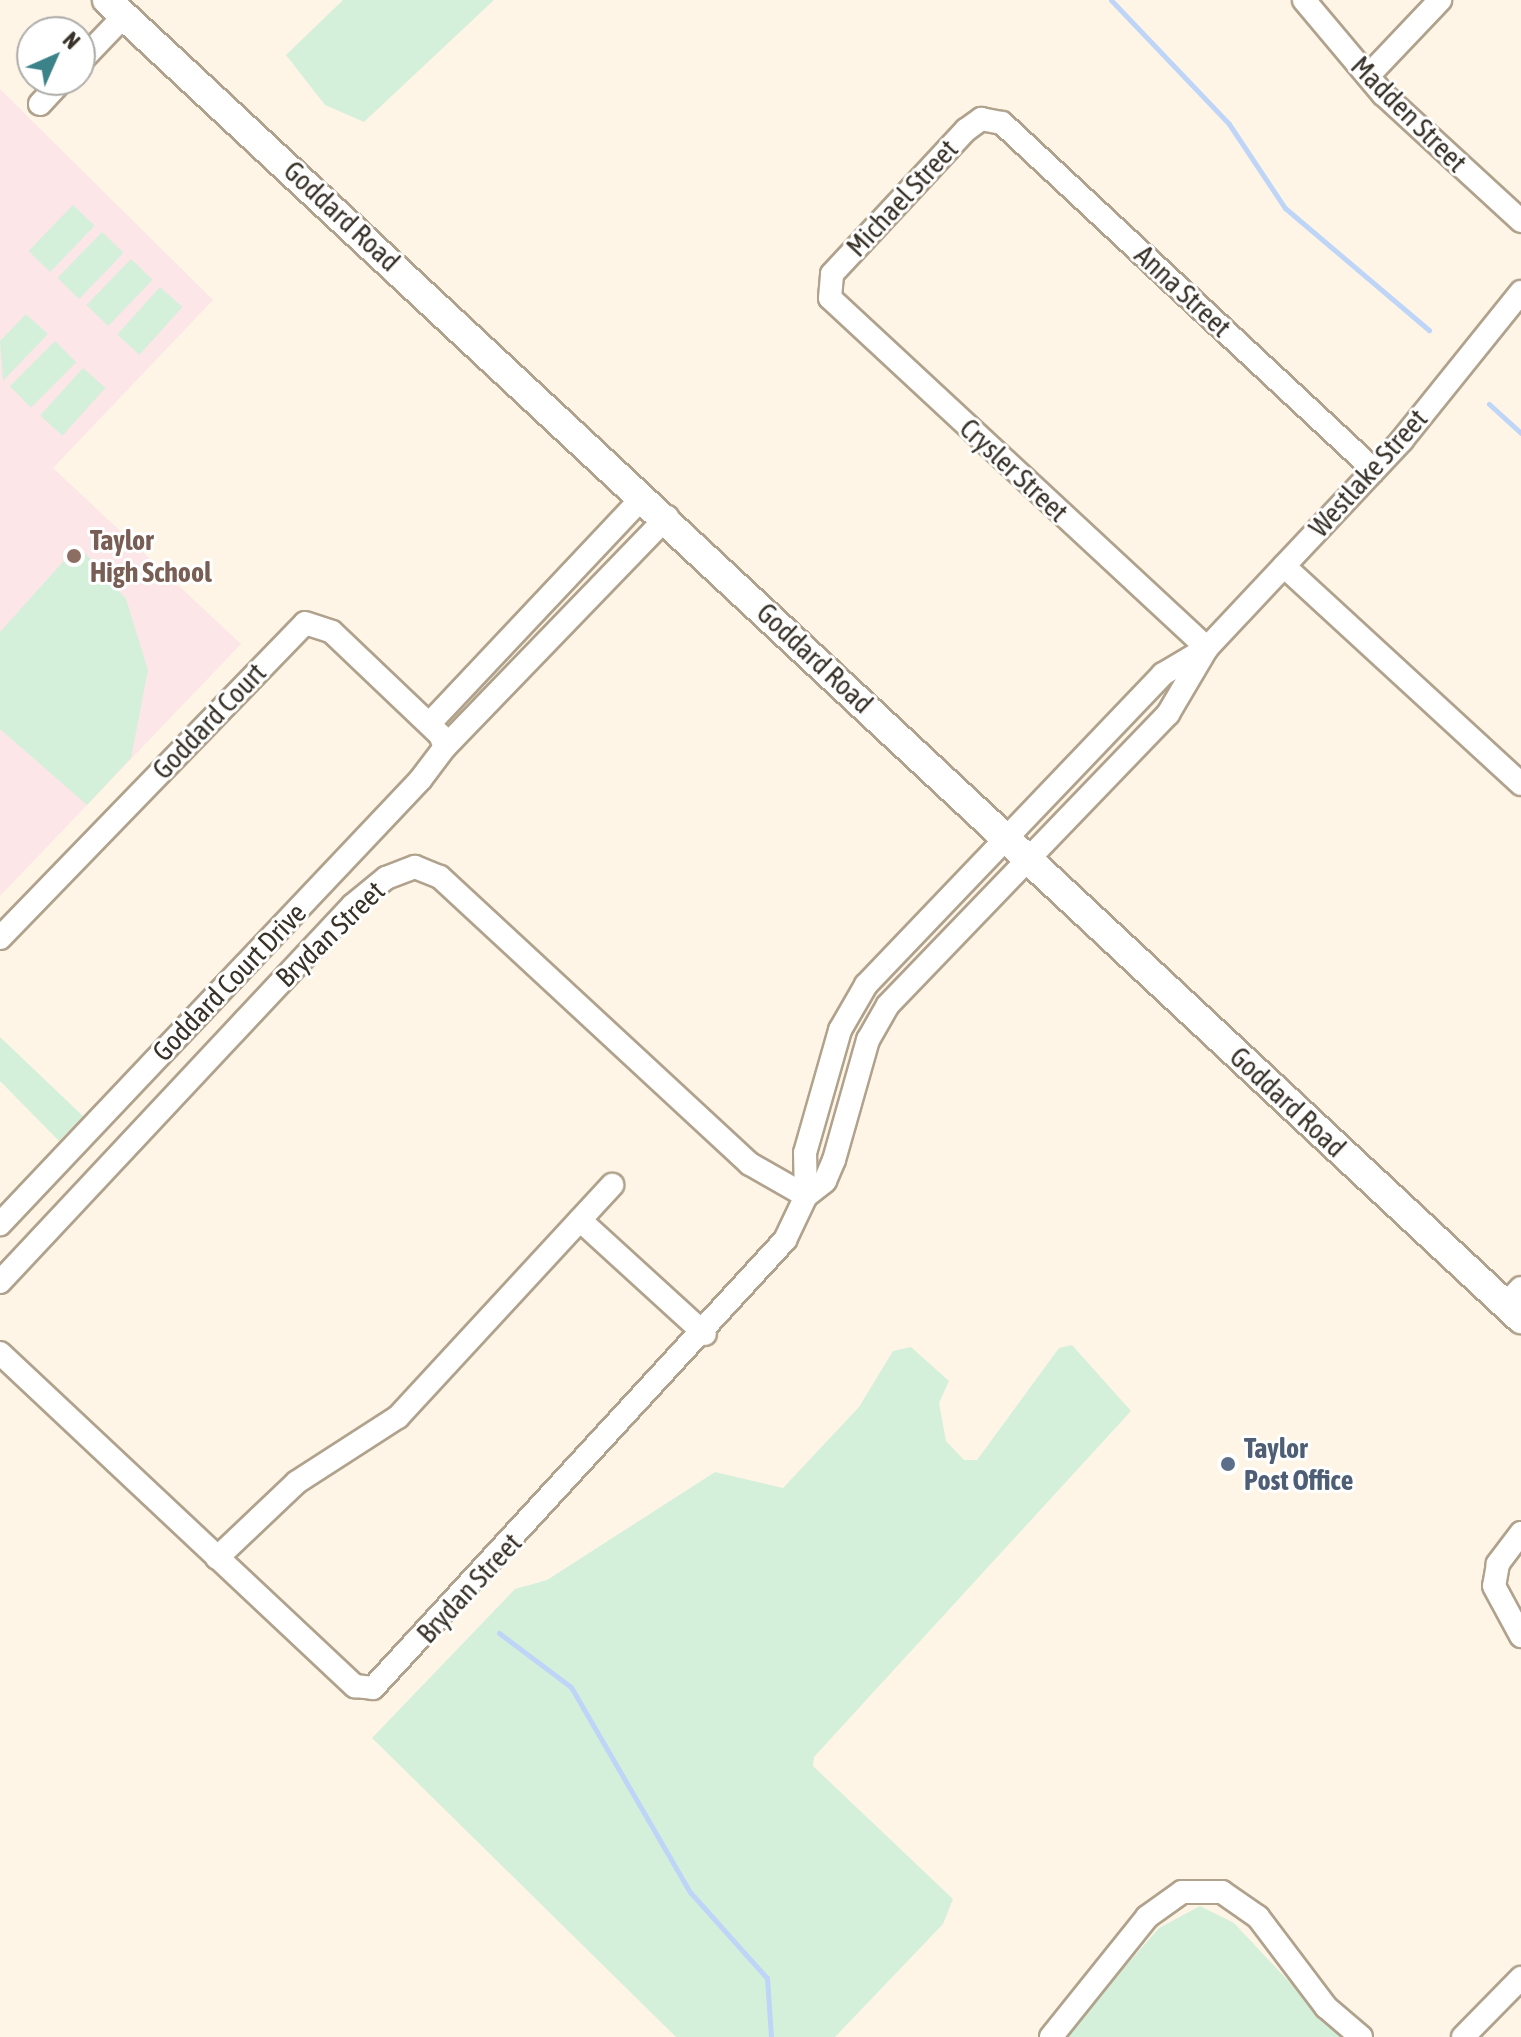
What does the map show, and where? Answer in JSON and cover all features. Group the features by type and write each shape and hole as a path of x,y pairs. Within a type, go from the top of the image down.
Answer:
{"main road":[{"name":"Goddard Road","path":"116,8 1516,1304"}],"street":[{"name":"Madden Street","path":"1304,0 1368,76 1521,221"},
{"path":"1368,76 1440,0"},
{"path":"96,38 116,8"},
{"path":"40,104 47,96"},
{"name":"Michael Street","path":"828,289 832,274 956,141 988,119"},
{"name":"Anna Street","path":"988,119 1002,123 1374,470"},
{"name":"Crysler Street","path":"828,289 833,304 1207,648"},
{"name":"Westlake Street","path":"1030,857 1168,714 1207,648 1374,470 1521,292"},
{"path":"438,735 643,497"},
{"path":"438,735 667,517"},
{"path":"1284,566 1521,784"},
{"name":"Goddard Court","path":"0,938 305,623 332,632 438,735"},
{"name":"Westlake Street","path":"1008,836 1163,674 1207,648"},
{"name":"Goddard Court Drive","path":"0,1224 438,735"},
{"name":"Brydan Street","path":"806,1196 805,1153 852,1002 1008,836"},
{"name":"Brydan Street","path":"0,1353 355,1686 373,1688 705,1334 785,1240 806,1196 825,1181 834,1160 877,1019 1030,857"},
{"name":"Brydan Street","path":"0,1282 353,905 415,867 440,877 750,1164 806,1196"},
{"path":"217,1558 297,1482 398,1417 612,1185"},
{"path":"580,1220 705,1334"},
{"path":"1521,1533 1498,1564 1494,1586 1521,1636"},
{"path":"1051,2037 1147,1917 1182,1892 1222,1892 1258,1917 1326,2007 1361,2037"},
{"path":"1463,2037 1521,1978"}],"shaded area":[{"name":"Taylor High School","path":"0,89 213,300 53,468 241,644 0,896"}],"green space":[{"path":"343,0 494,0 364,122 325,105 286,55"},
{"path":"73,205 95,226 50,272 29,251"},
{"path":"102,232 124,253 79,299 58,278"},
{"path":"131,259 153,280 108,326 87,305"},
{"path":"160,287 182,307 139,355 117,335"},
{"path":"26,314 48,334 3,381 0,341"},
{"path":"55,341 76,362 31,407 10,386"},
{"path":"83,368 105,388 62,436 40,416"},
{"path":"78,545 126,599 148,670 131,758 87,805 0,729 0,632"},
{"path":"0,1037 83,1116 59,1141 0,1081"},
{"path":"1072,1345 1131,1411 814,1757 813,1766 953,1899 943,1924 835,2037 676,2037 372,1738 515,1589 547,1580 715,1472 783,1488 859,1407 893,1351 911,1347 949,1381 939,1403 946,1441 964,1460 977,1460 1059,1348"},
{"path":"1200,1906 1234,1923 1341,2037 1063,2037 1159,1928"}],"waterway":[{"path":"1111,0 1229,124 1285,208 1429,330"},
{"path":"1489,404 1521,433"},
{"path":"499,1633 571,1687 690,1892 767,1978 771,2037"}],"place":[{"name":"Taylor High School","path":"74,556"},
{"name":"Taylor Post Office","path":"1228,1464"}]}
